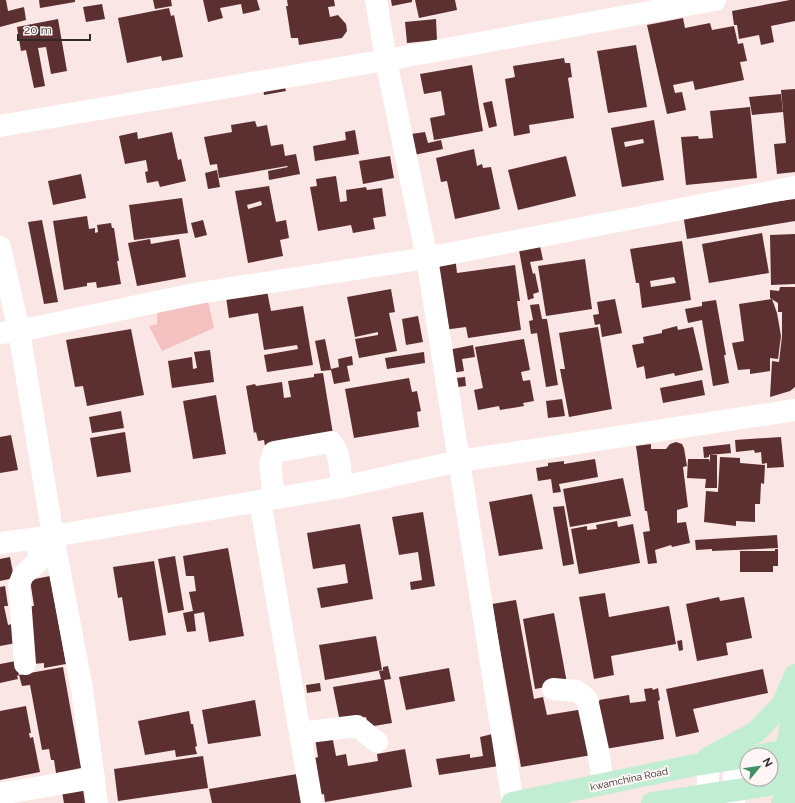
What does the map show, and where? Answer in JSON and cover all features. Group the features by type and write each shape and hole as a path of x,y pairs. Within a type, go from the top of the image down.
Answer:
{"main road":[{"path":"702,765 756,732 782,705 795,675"},
{"path":"652,803 708,799 789,790 795,704"},
{"path":"779,752 791,750"},
{"name":"kwamchina Road","path":"513,803 739,758"}],"street":[{"path":"376,0 386,60 427,258 513,803"},
{"path":"0,126 386,60 715,0"},
{"path":"10,332 199,293 427,258 795,187"},
{"path":"0,247 10,332 47,537 82,689 97,803"},
{"path":"0,543 47,537 342,487 459,461 795,410"},
{"path":"312,803 300,732 267,499 270,464 274,452 331,442 336,446 342,487"},
{"path":"25,664 19,585 23,575 38,562 47,537"},
{"path":"553,689 577,691 587,700 598,750 603,784"},
{"path":"300,732 357,726 377,742"},
{"path":"702,765 708,799"},
{"path":"734,796 739,769"},
{"path":"0,794 94,778"}],"shaded area":[{"path":"207,297 214,328 162,351 149,326 157,324 158,301"}],"building":[{"path":"0,0 6,0 8,11 24,7 26,20 0,27"},
{"path":"39,0 75,0 75,2 40,8"},
{"path":"153,0 171,0 172,6 155,9"},
{"path":"203,0 257,0 260,10 243,14 241,4 220,8 223,18 208,22"},
{"path":"287,0 334,0 335,6 328,7 330,17 338,15 346,24 347,31 342,38 299,45 298,38 291,38 286,6 288,6"},
{"path":"391,0 412,0 412,2 392,6"},
{"path":"415,0 455,0 457,10 419,18"},
{"path":"795,0 795,21 771,26 774,42 761,45 759,35 739,39 737,25 734,25 732,11"},
{"path":"102,4 105,19 86,22 83,7"},
{"path":"169,8 171,16 174,15 183,57 162,61 161,56 127,63 118,18"},
{"path":"683,18 685,28 710,23 712,30 734,26 738,44 743,43 747,61 740,62 744,80 695,90 693,81 673,85 675,93 682,92 686,110 667,114 647,25"},
{"path":"58,19 67,71 51,74 46,47 38,48 45,86 34,88 26,50 21,51 17,27"},
{"path":"436,19 437,40 407,43 405,22"},
{"path":"636,45 647,107 608,113 597,51"},
{"path":"564,58 565,63 570,63 572,77 568,78 574,118 529,125 530,133 514,136 505,79 515,77 513,66"},
{"path":"472,65 483,131 434,140 430,118 445,115 441,91 424,94 420,74"},
{"path":"284,83 286,91 264,95 263,87"},
{"path":"795,89 795,172 777,174 774,144 786,143 781,90"},
{"path":"781,94 783,112 752,115 749,97"},
{"path":"492,101 497,126 489,128 483,103"},
{"path":"750,107 757,178 686,185 681,137 698,136 699,139 713,138 710,111"},
{"path":"654,120 664,180 622,187 611,128","holes":["643,139 644,143 625,147 624,142"]},
{"path":"255,121 257,127 267,125 271,146 283,144 285,156 296,154 300,174 269,180 268,171 288,167 287,166 219,178 217,164 210,165 204,137 232,132 231,125"},
{"path":"355,130 359,154 315,161 313,146 346,140 345,132"},
{"path":"137,132 138,139 172,132 178,160 181,159 186,181 160,187 158,181 147,183 145,172 148,171 146,160 125,164 119,136"},
{"path":"425,132 428,143 441,140 443,149 409,156 411,134"},
{"path":"474,149 477,166 482,164 483,168 491,167 500,209 455,219 447,181 441,182 436,158"},
{"path":"390,156 394,178 363,184 359,161"},
{"path":"566,156 576,196 518,210 508,170"},
{"path":"217,170 220,187 208,189 205,173"},
{"path":"81,174 86,198 53,205 48,181"},
{"path":"336,176 340,202 347,201 346,190 366,187 367,190 382,188 386,216 373,218 375,229 353,233 351,225 318,231 310,187 317,186 316,179"},
{"path":"269,186 276,222 286,220 289,238 280,240 283,256 248,263 235,191","holes":["261,201 262,205 248,209 247,205"]},
{"path":"182,198 188,233 134,240 129,205"},
{"path":"795,199 795,221 687,239 683,214"},
{"path":"87,216 89,229 95,228 95,233 98,232 97,225 111,223 112,228 114,228 121,284 97,288 96,282 87,283 87,286 64,290 53,221"},
{"path":"42,220 58,302 44,304 28,222"},
{"path":"203,220 207,235 195,238 191,223"},
{"path":"762,233 769,273 709,283 702,244"},
{"path":"795,234 795,284 771,285 770,235"},
{"path":"150,239 151,244 179,239 186,277 137,286 128,243"},
{"path":"682,241 691,300 642,308 639,283 636,283 630,249","holes":["674,277 676,283 651,287 650,281"]},
{"path":"540,246 543,260 530,262 533,274 535,273 539,292 533,294 534,298 528,300 519,250"},
{"path":"455,256 457,273 515,265 520,301 517,301 521,330 468,338 466,327 443,330 432,259"},
{"path":"585,259 592,309 546,316 538,266"},
{"path":"780,287 795,287 795,387 790,391 770,397 772,361 779,362 782,336 782,312 778,312 778,303 770,298 770,290 779,291"},
{"path":"391,289 395,312 389,313 397,351 359,358 355,339 378,335 378,332 355,337 347,297"},
{"path":"267,291 271,311 303,306 313,365 267,372 264,355 298,349 297,345 264,350 258,313 229,318 226,297"},
{"path":"615,299 622,333 602,337 600,324 595,325 593,315 599,314 597,302"},
{"path":"772,299 777,313 781,336 778,359 770,358 770,371 750,374 750,369 738,370 732,343 744,341 739,304"},
{"path":"716,300 726,355 724,355 729,383 713,386 702,320 688,323 685,309 702,306 702,302"},
{"path":"539,304 542,319 547,319 558,385 546,387 537,333 531,334 529,321 533,320 530,305"},
{"path":"418,316 423,342 406,345 402,319"},
{"path":"677,326 678,330 693,327 703,370 675,376 674,373 646,379 644,366 637,368 632,345 644,343 643,337 662,333 662,330"},
{"path":"598,327 612,409 569,417 560,369 565,369 559,333"},
{"path":"131,329 144,395 87,406 83,386 75,387 66,340"},
{"path":"325,339 331,369 339,367 338,359 352,356 353,365 347,366 350,381 334,384 331,370 321,371 315,341"},
{"path":"524,339 530,370 521,372 523,381 530,380 534,401 523,403 524,406 500,410 499,406 478,410 474,390 483,388 475,347"},
{"path":"473,345 475,357 462,359 464,371 452,373 448,350"},
{"path":"210,350 214,382 172,388 168,361 192,357 193,369 197,368 194,352"},
{"path":"424,352 425,363 387,369 385,358"},
{"path":"323,373 333,434 265,446 264,440 258,441 256,432 254,433 246,386 282,382 284,398 291,397 288,381 314,377 314,374"},
{"path":"465,377 466,386 458,387 456,378"},
{"path":"409,378 412,392 417,391 421,411 417,412 419,427 354,438 345,389"},
{"path":"702,380 705,395 663,403 660,388"},
{"path":"216,395 226,454 193,459 183,401"},
{"path":"562,399 565,416 548,418 546,401"},
{"path":"121,411 124,428 92,433 89,417"},
{"path":"125,432 131,472 97,477 90,438"},
{"path":"11,435 18,470 0,473 0,437"},
{"path":"781,437 784,467 767,468 767,463 762,464 761,452 755,453 754,450 736,452 735,440"},
{"path":"676,442 682,444 684,448 687,466 683,467 688,507 677,510 677,523 686,522 690,543 672,547 671,545 655,550 657,563 648,564 643,532 650,531 647,511 645,511 636,446 651,444 651,449 666,449 670,444"},
{"path":"730,444 731,453 709,455 709,457 704,458 703,447"},
{"path":"710,455 717,455 717,488 705,488 706,479 687,478 688,459 709,459 710,462"},
{"path":"720,457 740,458 740,463 765,465 764,484 761,483 760,504 755,504 755,522 736,521 736,526 704,522 706,491 718,492"},
{"path":"595,459 598,477 559,484 561,492 553,493 551,479 538,481 536,468 548,466 548,463 564,461 564,464"},
{"path":"623,478 631,516 570,527 563,489"},
{"path":"532,494 543,549 499,556 489,502"},
{"path":"564,506 574,564 563,566 553,507"},
{"path":"423,512 435,586 411,590 410,582 422,580 418,552 399,555 392,517"},
{"path":"617,521 618,527 633,524 640,563 579,574 571,529 587,526 587,530 597,529 596,525"},
{"path":"360,524 373,599 321,608 317,588 348,583 345,564 313,569 307,533"},
{"path":"777,535 778,548 712,551 712,549 696,550 695,540"},
{"path":"228,548 244,636 209,642 204,612 194,614 196,631 187,632 183,613 193,611 189,592 196,591 194,576 186,576 183,556"},
{"path":"775,549 778,549 778,566 773,566 773,572 740,572 740,551 775,551"},
{"path":"175,556 184,610 168,613 158,559"},
{"path":"10,557 14,578 0,581 0,559"},
{"path":"154,561 166,635 129,641 122,597 118,598 113,567"},
{"path":"50,576 66,664 44,668 44,663 33,664 23,607 34,606 30,580"},
{"path":"5,586 8,606 4,606 8,625 12,624 16,643 0,646 0,587"},
{"path":"605,593 609,617 669,606 676,644 611,656 614,675 594,679 579,597"},
{"path":"719,597 720,601 744,597 752,638 726,643 728,655 697,661 686,604"},
{"path":"516,600 534,699 543,697 547,715 584,709 592,755 521,767 492,604"},
{"path":"554,613 567,683 535,689 523,619"},
{"path":"376,636 382,670 325,680 319,645"},
{"path":"682,640 683,650 679,651 677,641"},
{"path":"16,661 19,675 17,676 18,679 0,683 0,664"},
{"path":"388,666 391,679 384,680 392,723 368,727 366,717 340,722 333,687 381,679 379,671 385,670 383,670 383,667"},
{"path":"63,667 81,768 56,773 54,760 51,760 49,749 42,750 30,685 22,686 19,675"},
{"path":"449,668 455,701 406,710 399,677"},
{"path":"763,669 768,693 693,709 699,732 676,737 666,689"},
{"path":"320,683 321,691 307,693 306,685"},
{"path":"652,688 653,690 658,688 660,700 658,701 664,739 605,749 596,702 600,701 599,700 629,695 630,703 646,701 644,689"},
{"path":"255,700 261,736 208,744 202,710"},
{"path":"26,706 31,733 29,733 30,738 33,737 40,772 0,780 0,711"},
{"path":"189,711 191,724 193,724 197,754 176,757 175,750 145,755 138,721"},
{"path":"492,734 499,766 439,775 436,759 470,754 470,758 483,756 480,737"},
{"path":"332,735 336,756 346,754 348,766 378,761 377,754 405,749 412,787 325,802 324,794 319,795 312,759 318,757 315,738"},
{"path":"203,756 208,788 118,801 114,769"},
{"path":"297,774 302,803 212,803 209,789"},
{"path":"83,789 85,803 64,803 62,792"}]}
